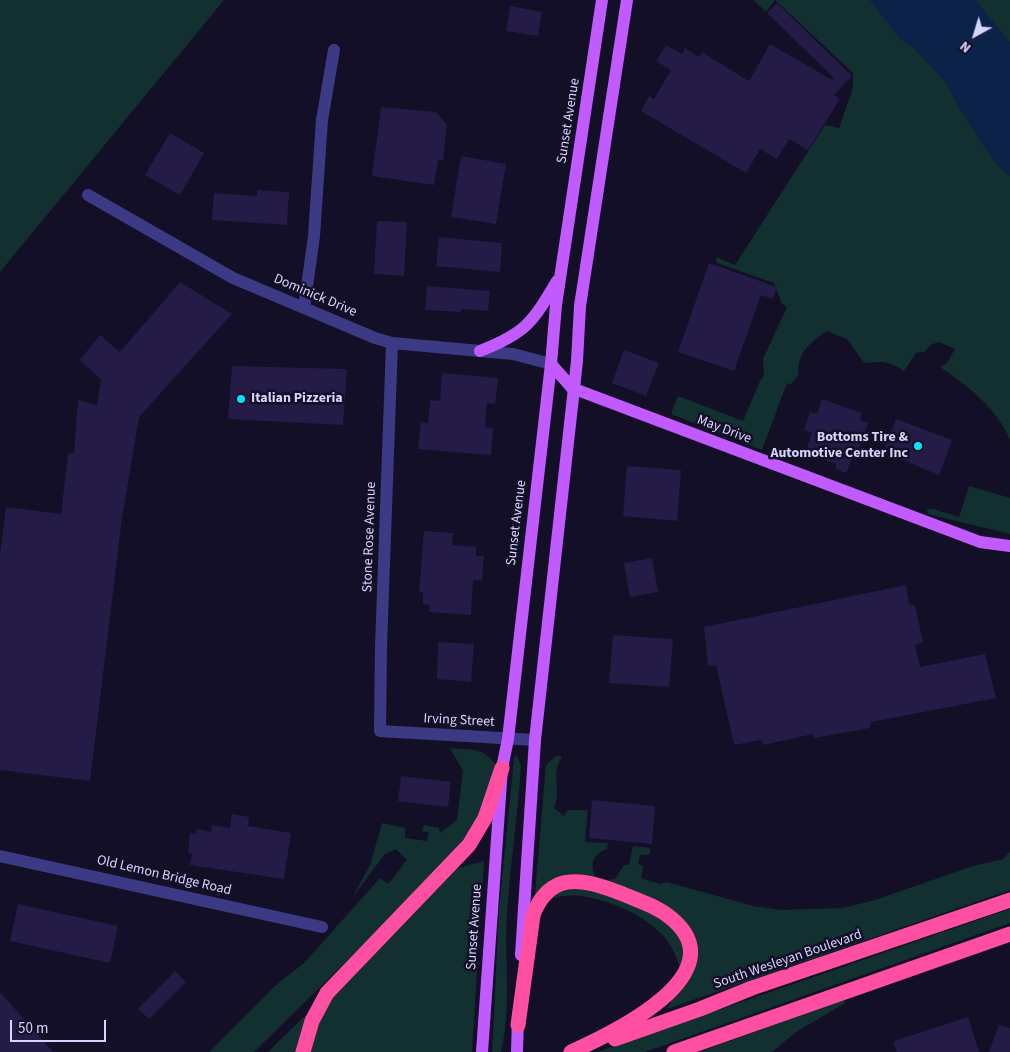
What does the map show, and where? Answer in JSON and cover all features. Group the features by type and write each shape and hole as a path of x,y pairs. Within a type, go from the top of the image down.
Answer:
{"highway":[{"path":"303,1052 312,1021 327,992 454,862 474,838 485,818 502,768"},
{"path":"518,1025 533,914 542,899 554,887 569,882 607,888 663,912 682,930 690,950 689,961 680,979 665,997 630,1023 571,1052"},
{"name":"South Wesleyan Boulevard","path":"577,1052 700,1009 752,988 1010,900"},
{"path":"674,1052 1010,934"}],"main road":[{"name":"Sunset Avenue","path":"482,1048 502,768 508,739 560,275 602,0"},
{"path":"517,1052 526,858 533,798 536,740 572,388 577,362 580,306 627,0"},
{"path":"480,351 508,340 522,330 540,310 560,275"},
{"name":"May Drive","path":"551,364 572,388 980,542 1010,546"}],"street":[{"path":"304,308 314,236 322,120 334,50"},
{"name":"Dominick Drive","path":"88,195 233,278 392,343 512,354 551,364"},
{"name":"Stone Rose Avenue","path":"380,732 381,646 392,343"},
{"name":"Irving Street","path":"380,732 536,740"},
{"name":"Old Lemon Bridge Road","path":"0,856 322,927"}],"green space":[{"path":"0,0 224,0 0,272"},
{"path":"754,0 775,0 766,12"},
{"path":"775,0 870,0 902,40 913,47 944,80 995,162 1010,176 1010,440 997,417 981,399 940,367 947,363 955,349 939,342 930,345 925,352 916,353 904,371 895,365 885,362 864,363 847,339 827,331 804,351 799,364 798,376 790,385 787,383 762,450 671,414 678,396 743,421 760,381 764,376 763,359 787,307 782,304 774,283 717,263 716,257 735,265 825,125 839,128 853,88 853,73"},
{"path":"975,0 1010,0 1010,43"},
{"path":"969,486 1010,498 1010,534 928,514 927,509 933,509 959,517"},
{"path":"450,748 483,753 493,761 496,767 476,822 454,853 411,898 254,1052 209,1052 276,985 304,963 380,878 388,884 407,860 396,849 385,854 352,898 370,865 382,823 405,828 405,838 427,841 429,833 422,831 424,825 439,828 440,833 457,820 463,771"},
{"path":"516,755 521,765 507,914 506,1018 501,1052 492,1052 499,910 514,758"},
{"path":"557,755 562,757 557,769 557,796 554,808 564,816 568,810 588,810 585,842 608,843 607,849 596,856 593,863 595,876 606,880 615,879 624,865 629,865 633,846 650,848 650,854 640,855 638,864 643,866 641,878 660,884 667,882 753,906 781,910 843,908 875,900 973,866 1003,859 1010,852 1010,890 667,1009 680,981 678,961 671,946 661,933 648,922 618,906 580,896 559,897 534,905 546,765"},
{"path":"484,861 472,1052 268,1052 454,869"},
{"path":"1010,909 1010,923 645,1052 597,1052"},
{"path":"844,1000 845,1003 796,1032 772,1052 699,1052"}],"water":[{"path":"870,0 975,0 1010,43 1010,176 995,162 944,80 913,47 902,41"}],"building":[{"path":"777,3 852,76 834,95 840,99 808,150 789,139 777,159 760,149 746,173 641,111 649,96 654,99 671,70 656,61 666,45 682,54 685,48 699,57 702,52 749,81 770,44 832,80 834,78 767,13"},
{"path":"510,6 542,12 538,36 506,31"},
{"path":"381,107 436,112 447,125 443,160 438,160 434,185 372,176"},
{"path":"170,133 204,153 180,195 145,175"},
{"path":"461,156 506,164 496,224 451,217"},
{"path":"257,190 289,192 287,225 212,220 214,193 257,196"},
{"path":"377,221 407,222 404,276 374,274"},
{"path":"439,237 502,243 500,272 436,266"},
{"path":"709,263 777,287 773,299 761,295 734,371 678,352"},
{"path":"180,282 232,314 139,417 122,518 90,781 0,770 0,554 6,507 61,514 68,454 74,453 78,400 97,405 101,380 80,360 100,335 120,352"},
{"path":"427,286 490,291 488,311 462,309 461,312 425,310"},
{"path":"624,350 659,363 646,396 612,383"},
{"path":"232,366 347,369 343,425 228,419"},
{"path":"442,373 498,378 495,404 487,403 485,427 493,428 491,455 418,449 421,422 428,423 430,400 440,401"},
{"path":"822,399 862,413 860,420 868,423 857,454 854,453 846,473 835,469 836,464 805,453 812,433 804,430 810,412 817,414"},
{"name":"Bottoms Tire & Automotive Center Inc","path":"896,419 952,440 939,475 883,452"},
{"path":"627,466 681,470 677,521 623,516"},
{"path":"424,531 453,533 452,545 476,547 476,556 484,556 482,581 473,580 471,615 429,612 430,605 423,604 423,592 419,592"},
{"path":"652,558 658,592 630,597 624,563"},
{"path":"906,585 909,604 915,605 923,642 915,645 920,667 985,654 996,698 871,722 870,728 814,738 813,734 763,745 761,740 734,745 716,665 708,666 704,627"},
{"path":"613,635 673,639 669,687 609,683"},
{"path":"438,642 474,644 471,682 437,679"},
{"path":"401,776 451,782 448,807 398,801"},
{"path":"592,800 655,806 652,844 589,838"},
{"path":"232,814 249,817 248,826 291,833 284,879 190,865 192,853 188,853 190,833 196,834 197,829 211,832 212,825 230,828"},
{"path":"18,904 118,926 110,963 10,941"},
{"path":"175,971 186,982 149,1019 138,1009"},
{"path":"0,992 53,1052 0,1052"},
{"path":"968,1017 979,1052 897,1052 893,1042"},
{"path":"999,1025 1010,1028 1010,1052 989,1052"}],"place":[{"name":"Italian Pizzeria","path":"241,399"},
{"name":"Bottoms Tire & Automotive Center Inc","path":"918,446"}]}
